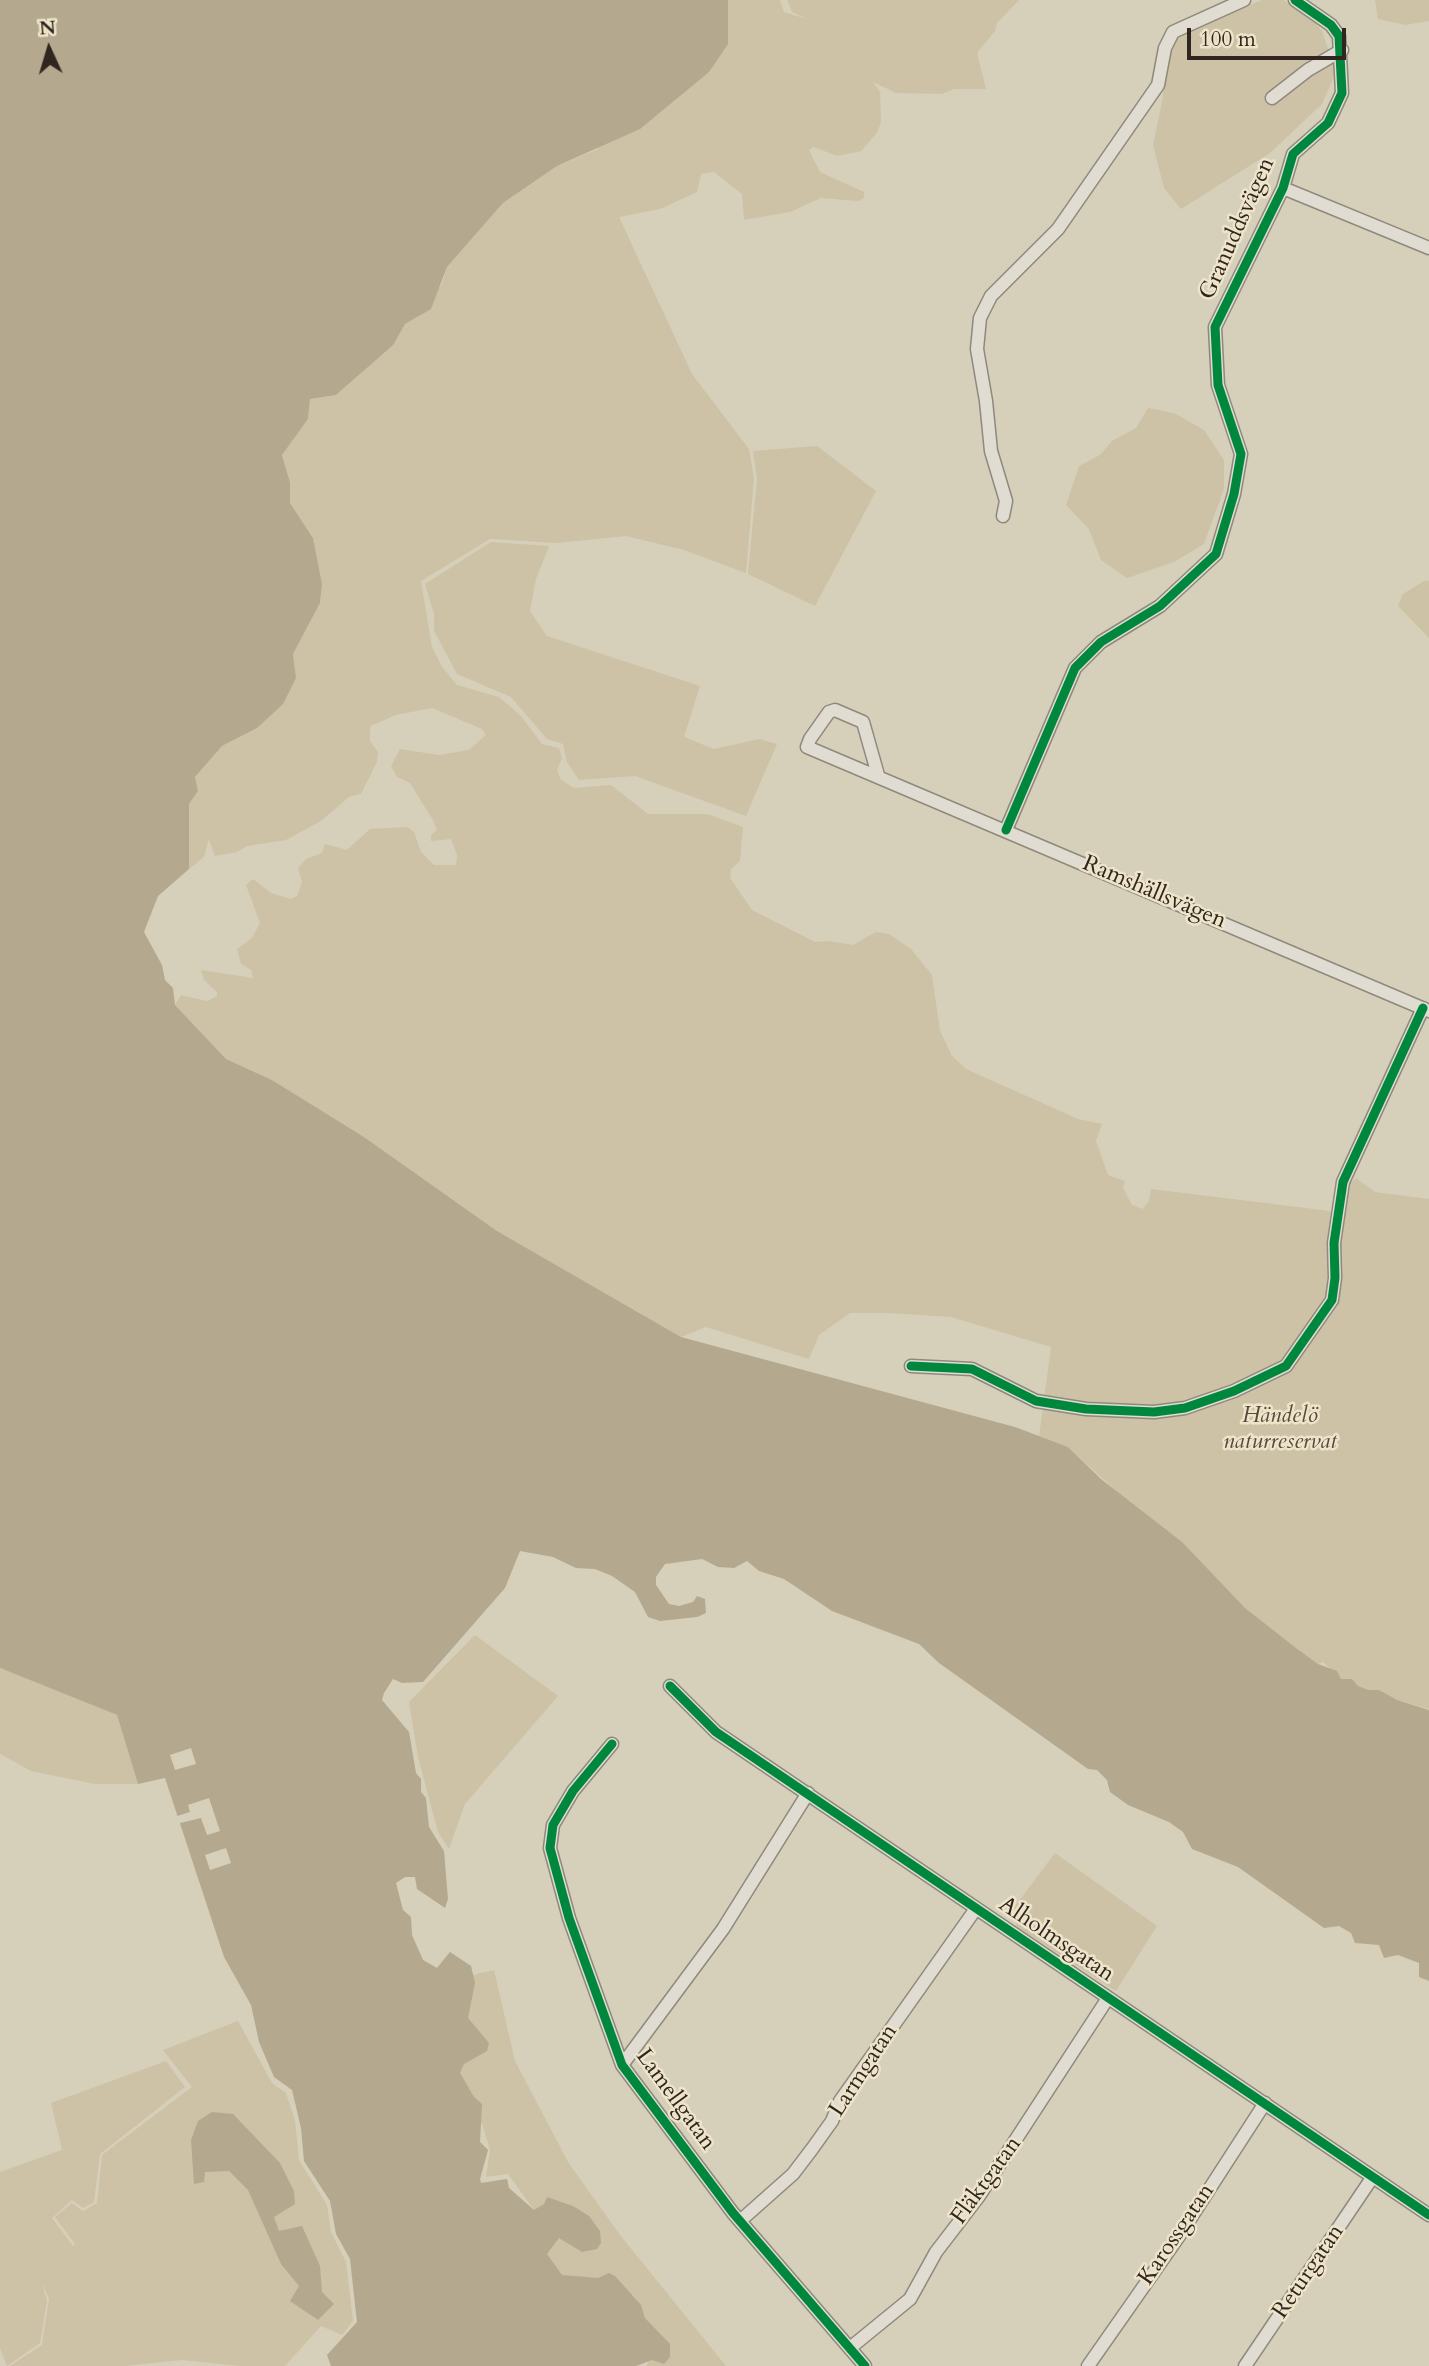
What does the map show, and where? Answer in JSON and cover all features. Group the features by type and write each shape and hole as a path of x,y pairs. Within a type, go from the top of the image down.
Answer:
{"street":[{"path":"1003,516 1006,501 991,451 977,349 980,318 991,296 1059,229 1158,85 1165,48 1173,32 1244,0"},
{"name":"Granuddsvägen","path":"1006,830 1075,668 1101,642 1160,606 1216,554 1234,494 1241,454 1218,385 1215,327 1283,188 1293,154 1328,122 1338,106 1344,73 1339,36 1331,25 1295,0"},
{"path":"1272,98 1308,70 1342,50"},
{"path":"1283,188 1429,248"},
{"name":"Ramshällsvägen","path":"878,775 863,722 835,710 829,712 807,747 1426,1009"},
{"path":"911,1366 972,1369 1036,1401 1086,1409 1154,1412 1185,1408 1210,1400 1286,1366 1332,1300 1335,1278 1334,1243 1343,1182 1426,1009"},
{"name":"Alholmsgatan","path":"670,1686 716,1732 975,1910 1429,2215"},
{"name":"Lamellgatan","path":"612,1744 573,1791 553,1825 550,1848 569,1918 622,2065 740,2221 865,2366"},
{"path":"622,2065 723,1929 808,1793"},
{"name":"Larmgatan","path":"740,2221 793,2174 812,2149 832,2121 840,2101 975,1910"},
{"name":"Fläktgatan","path":"850,2347 910,2300 936,2252 1009,2152 1108,1998"},
{"name":"Karossgatan","path":"1088,2366 1179,2236 1265,2103"},
{"name":"Returgatan","path":"1245,2366 1372,2178"}],"green space":[{"name":"Händelö naturreservat","path":"728,0 780,0 784,12 807,19 792,12 787,0 1019,0 997,23 995,31 977,53 986,89 954,89 942,94 896,93 873,82 880,92 881,122 877,133 861,151 837,156 814,147 809,150 820,172 864,192 864,198 858,201 821,198 790,212 744,220 742,194 714,172 701,174 697,192 660,209 619,217 692,374 749,449 754,479 746,573 684,550 626,536 556,543 490,539 421,581 432,647 442,667 457,685 499,697 521,716 542,744 559,748 562,758 557,770 561,780 574,788 611,785 648,814 707,814 743,827 740,861 731,869 730,878 752,910 815,942 853,945 876,932 889,934 911,949 932,975 940,1031 952,1056 966,1069 1078,1119 1102,1124 1096,1141 1108,1175 1125,1181 1123,1188 1132,1205 1143,1209 1149,1201 1151,1189 1338,1212 1348,1185 1356,1178 1375,1192 1429,1199 1429,1709 1350,1687 1323,1662 1318,1664 1267,1628 1068,1447 1039,1437 1051,1347 951,1317 888,1313 850,1313 819,1335 809,1359 706,1327 681,1337 497,1231 364,1137 272,1080 226,1059 175,1005 181,995 207,1001 217,996 217,992 204,980 201,970 253,978 251,970 241,964 237,949 252,938 260,923 246,885 253,879 271,893 291,899 297,896 302,882 298,868 306,859 322,853 325,844 347,850 370,829 407,827 414,832 421,852 434,865 456,865 457,855 451,839 431,841 431,835 437,830 434,822 410,783 397,777 391,766 400,749 439,755 469,750 486,735 482,729 432,708 396,715 370,726 370,741 378,752 377,762 361,794 349,797 321,821 286,840 247,846 237,852 215,856 209,839 204,857 189,869 189,804 198,791 195,777 222,746 257,728 296,678 293,654 320,603 322,584 313,538 290,503 290,482 282,454 308,419 310,399 336,395 357,377 405,324 419,316 442,284 447,267 503,203 557,166 596,150 728,44"},
{"path":"1262,0 1283,0 1308,14 1322,31 1336,72 1322,104 1270,153 1181,209 1164,188 1153,145 1163,97 1165,57 1175,36"},
{"path":"1375,0 1429,0 1429,21 1405,25 1378,19"},
{"path":"1148,408 1174,413 1204,430 1224,460 1224,489 1204,544 1174,562 1127,578 1101,560 1089,529 1066,505 1079,466 1100,455 1112,441 1136,428"},
{"path":"817,446 876,491 815,606 748,574 757,478 753,451"},
{"path":"491,542 549,546 536,579 530,611 547,636 700,686 684,737 714,749 759,739 777,744 746,816 635,776 579,780 567,762 563,744 547,739 511,697 457,674 434,631 434,614 425,584"},
{"path":"1424,581 1429,581 1429,638 1398,606 1403,594"},
{"path":"475,1635 558,1696 465,1804 449,1849 438,1832 418,1757 409,1702"},
{"path":"0,1668 117,1715 138,1784 95,1784 31,1771 0,1754"},
{"path":"1055,1853 1157,1926 1116,1991 1017,1927 1013,1909"},
{"path":"416,1947 423,1960 437,1968 450,1952 471,1966 473,1975 494,1970 515,2061 568,2162 620,2235 726,2366 647,2366 648,2361 636,2366 487,2249","holes":["482,2123 490,2150 486,2177 508,2174 534,2210 509,2188 507,2179 481,2183 488,2150 480,2142 478,2127"]},
{"path":"238,2021 272,2083 286,2093 295,2120 299,2160 327,2205 331,2232 346,2262 353,2321 342,2335 321,2326 285,2366 240,2366 182,2360 126,2366 10,2366 42,2345 49,2299 42,2283 47,2301 40,2343 7,2366 0,2348 0,2172 62,2150 51,2103 166,2061 185,2087 100,2154 94,2202 83,2208 72,2200 52,2218 73,2246 75,2244 55,2217 72,2203 83,2211 97,2203 102,2155 192,2087 163,2050"}],"shaded area":[{"path":"0,0 728,0 728,44 709,72 640,129 557,166 503,203 447,267 431,309 405,324 393,345 336,395 310,399 308,419 282,455 290,482 290,503 313,538 322,584 320,603 293,654 296,678 283,704 257,728 222,746 195,777 198,791 189,804 189,869 158,896 144,932 162,965 165,980 173,988 175,1005 226,1059 272,1080 364,1137 497,1231 681,1337 1015,1427 1068,1447 1101,1479 1182,1542 1245,1608 1296,1648 1318,1664 1337,1671 1341,1679 1352,1679 1358,1686 1379,1690 1397,1700 1429,1710 1429,1981 1419,1977 1419,1963 1398,1955 1384,1958 1379,1945 1355,1943 1351,1933 1339,1926 1324,1928 1238,1867 1192,1849 1183,1832 1169,1822 1128,1805 1110,1792 1107,1780 1097,1770 1088,1769 939,1663 919,1644 832,1611 784,1579 759,1571 747,1561 734,1568 718,1567 702,1559 665,1564 656,1577 656,1585 669,1604 679,1606 693,1602 697,1596 705,1599 706,1613 697,1617 660,1621 648,1617 635,1592 612,1576 595,1569 576,1568 553,1557 520,1551 505,1588 423,1682 402,1683 393,1679 384,1693 382,1700 409,1732 416,1773 421,1779 421,1792 426,1798 429,1827 444,1851 448,1899 445,1908 417,1889 415,1877 405,1877 396,1883 403,1910 411,1917 412,1935 423,1960 437,1968 450,1952 471,1966 475,1983 468,2018 489,2043 487,2051 464,2064 460,2073 474,2097 482,2104 480,2142 488,2150 481,2183 507,2179 509,2188 534,2210 544,2204 547,2197 573,2206 589,2216 600,2231 601,2243 597,2249 582,2252 559,2238 547,2254 562,2275 598,2278 609,2273 615,2276 641,2305 645,2318 670,2344 670,2357 664,2364 652,2360 636,2366 331,2366 327,2355 357,2322 350,2259 336,2234 330,2201 304,2161 301,2128 292,2090 274,2077 259,2042 251,2005 224,1957 165,1778 138,1784 117,1715 0,1668"},
{"path":"212,2112 233,2114 280,2163 294,2191 295,2204 274,2217 279,2231 302,2226 320,2266 322,2292 334,2304 318,2320 290,2301 299,2286 281,2264 248,2190 229,2171 205,2172 204,2182 194,2184 191,2140 198,2121"}],"pier":[{"path":"191,1748 196,1764 175,1770 170,1755"},
{"path":"209,1798 220,1831 207,1835 201,1818 176,1824 174,1817 190,1812 188,1805"},
{"path":"226,1848 231,1863 210,1870 205,1855"}],"cycle path":[{"path":"1006,830 1075,668 1101,642 1160,606 1216,554 1234,494 1241,454 1218,385 1215,327 1283,188 1293,154 1328,123 1342,93 1339,36 1331,25 1295,0"},
{"path":"911,1366 972,1369 1036,1401 1086,1409 1154,1412 1185,1408 1234,1391 1286,1366 1332,1300 1335,1278 1334,1243 1343,1182 1423,1008"},
{"path":"670,1686 716,1732 1429,2215"},
{"path":"612,1744 573,1791 553,1825 550,1848 569,1918 622,2065 733,2213 865,2366"}]}
